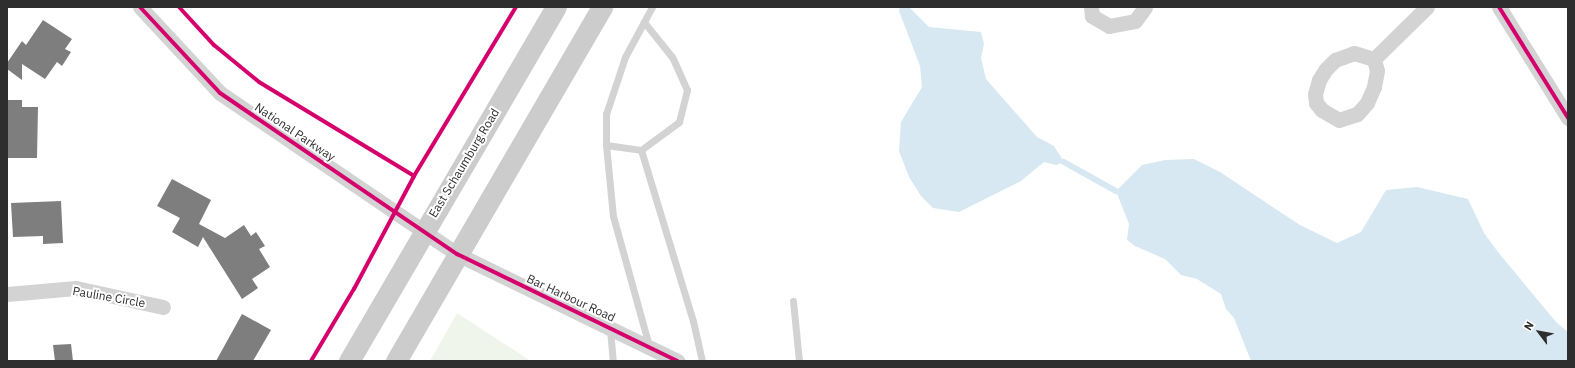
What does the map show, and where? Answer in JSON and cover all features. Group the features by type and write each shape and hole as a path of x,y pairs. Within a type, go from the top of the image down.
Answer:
{"main road":[{"name":"East Schaumburg Road","path":"349,361 556,7"},
{"path":"396,361 602,7"}],"street":[{"name":"National Parkway","path":"140,7 220,94 457,254"},
{"path":"1091,7 1092,16 1109,26 1135,21 1145,7"},
{"path":"1374,59 1427,7"},
{"path":"1499,7 1568,118"},
{"path":"1354,53 1374,59 1377,71 1374,87 1367,103 1357,114 1339,120 1322,110 1316,103 1315,94 1319,80 1335,60 1354,53"},
{"name":"Bar Harbour Road","path":"457,254 649,346 677,361"},
{"name":"Pauline Circle","path":"7,294 76,288 163,307"}],"lane":[{"path":"649,346 613,216 606,145 606,114 625,57 652,7"},
{"path":"606,145 641,150 679,122 687,90 672,57 644,22"},
{"path":"641,150 690,313 702,361"},
{"path":"793,301 801,360"},
{"path":"610,328 613,361"}],"shaded area":[{"path":"900,7 909,7 929,27 981,32 984,44 981,58 986,79 1037,137 1054,146 1064,162 1056,165 1044,162 1021,181 959,212 933,208 921,196 909,177 899,151 901,122 922,87 920,66 899,11"},
{"path":"1194,159 1220,172 1300,225 1337,243 1361,232 1386,190 1417,187 1468,199 1484,233 1498,252 1556,322 1568,332 1568,361 1251,361 1234,318 1226,309 1221,294 1197,279 1181,275 1165,259 1135,246 1127,240 1129,224 1116,191 1142,165 1165,160"},
{"path":"457,313 531,361 430,361"}],"building":[{"path":"43,20 72,39 65,49 71,52 62,66 57,62 45,79 22,64 22,80 7,69 7,63 22,41 26,45"},
{"path":"7,100 22,100 22,107 38,107 37,158 7,158"},
{"path":"172,179 211,200 199,224 225,238 244,225 251,236 256,232 265,246 259,249 270,267 252,279 258,288 242,299 203,237 198,247 172,232 180,218 157,206"},
{"path":"61,201 63,243 43,244 43,236 13,237 11,203"},
{"path":"242,314 271,330 253,361 216,361"},
{"path":"71,344 73,361 55,361 53,345"}],"waterway":[{"path":"1064,162 1116,191"}],"cycle path":[{"path":"140,7 220,93 457,254 677,361"},
{"path":"179,7 214,45 259,82 414,176"},
{"path":"311,361 354,289 414,176 516,7"},
{"path":"1499,7 1568,118"}]}
